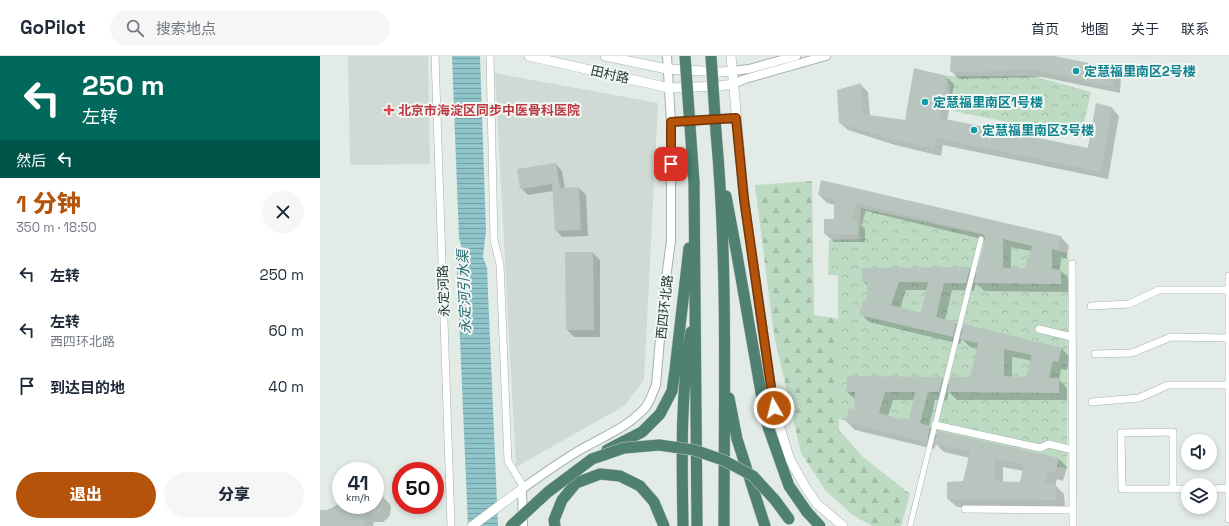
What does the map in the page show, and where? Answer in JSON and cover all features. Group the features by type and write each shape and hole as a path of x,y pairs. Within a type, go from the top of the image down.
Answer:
{"highway":[{"path":"685,56 694,182 697,526"},
{"path":"711,56 719,160 724,283 724,526"},
{"path":"719,160 766,421 777,456 789,486 819,526"},
{"path":"511,526 548,492 592,458 642,432 660,414 672,390 694,203"},
{"path":"683,526 682,455 686,357 696,300"},
{"path":"724,371 737,440 764,526"},
{"path":"592,458 624,448 658,445 694,450 723,460 752,476 775,500 789,519 792,526"},
{"path":"555,526 554,520 562,500 576,483 600,474 620,476 640,486 654,502 664,526"}],"main road":[{"name":"田村路","path":"529,56 669,88 733,84"},
{"name":"田村路","path":"605,56 668,69 720,72 732,71"},
{"path":"731,56 744,199 774,408 790,460 806,488 817,504 843,526"},
{"path":"671,122 736,118"},
{"path":"472,526 523,488"},
{"path":"817,504 819,526"}],"street":[{"name":"永定河路","path":"436,56 451,526"},
{"path":"490,56 494,240 500,264 508,461 523,488 523,526"},
{"name":"西四环北路","path":"523,488 588,445 624,426 642,412 651,398 656,385 664,293 671,241 671,122 667,56"},
{"path":"732,71 749,69 796,56"},
{"path":"733,84 745,79 826,56"},
{"path":"910,526 981,239"},
{"path":"1072,264 1073,526"},
{"path":"1229,276 1229,519"},
{"path":"1091,306 1130,304 1159,290 1229,290"},
{"path":"1039,329 1072,337"},
{"path":"1095,354 1132,353 1171,337 1229,338"},
{"path":"1092,402 1139,398 1168,385 1229,385"},
{"path":"935,425 1040,448 1049,444 1073,450"},
{"path":"1173,489 1173,432 1121,433 1122,489 1173,489 1181,489"},
{"path":"1217,489 1229,488"},
{"path":"965,509 1073,510"}],"shaded area":[{"name":"北京市海淀区同步中医骨科医院","path":"348,56 428,56 430,164 350,165"},
{"path":"495,73 658,103 644,380 624,406 516,467"}],"green space":[{"path":"947,76 1033,76 1091,92 1081,137 953,111"},
{"path":"812,181 814,315 839,319 839,430 863,457 910,494 901,526 872,526 853,515 826,491 801,453 774,335 755,185"},
{"path":"861,208 1068,253 1067,469 839,419 838,275 828,275 829,240 859,239"}],"water":[{"name":"永定河引水渠","path":"452,56 480,56 486,231 483,257 487,268 498,526 468,526 457,269 464,256 459,238"}],"building":[{"name":"定慧福里南区2号楼","path":"951,56 1054,56 1114,68 1113,87 1034,70 950,72"},
{"path":"914,68 947,76 940,118 1088,148 1096,103 1112,107 1101,172 936,138 934,149 887,138 839,123 837,90 861,83 863,114 905,120"},
{"path":"556,163 560,188 579,187 581,230 555,231 552,184 520,189 517,169"},
{"path":"821,180 1061,236 1058,250 1052,249 1052,269 1061,270 1061,284 974,283 985,240 984,234 857,203 851,220 857,220 857,234 824,234 824,219 834,219 834,198 818,195","holes":["1003,239 1032,246 1025,268 1003,268"]},
{"path":"565,252 593,252 594,330 566,330"},
{"path":"970,267 966,283 944,283 936,317 956,322 953,337 859,315 863,300 867,301 867,282 862,282 862,268","holes":["899,282 928,282 921,313 891,305"]},
{"path":"964,324 1062,348 1058,362 1053,361 1049,378 1059,378 1059,393 947,392 951,377 970,377 978,343 960,339","holes":["1004,349 1032,355 1026,377 1004,376"]},
{"path":"847,376 943,377 939,392 928,392 920,423 930,426 927,442 846,422 849,408 854,410 855,392 846,392","holes":["885,392 915,392 909,421 879,413"]},
{"path":"938,431 1059,458 1055,473 1048,471 1045,484 1056,484 1057,500 947,499 947,482 963,481 970,452 934,444","holes":["995,459 1024,465 1020,482 995,481"]},
{"path":"332,508 332,514 377,514 366,515 364,526 320,526 320,510 327,510"}],"place":[{"name":"定慧福里南区2号楼","path":"1076,71"},
{"name":"定慧福里南区1号楼","path":"925,102"},
{"name":"北京市海淀区同步中医骨科医院","path":"389,110"},
{"name":"定慧福里南区3号楼","path":"974,130"}],"route":[{"path":"671,164 671,122 736,118 744,199 774,408"}]}
